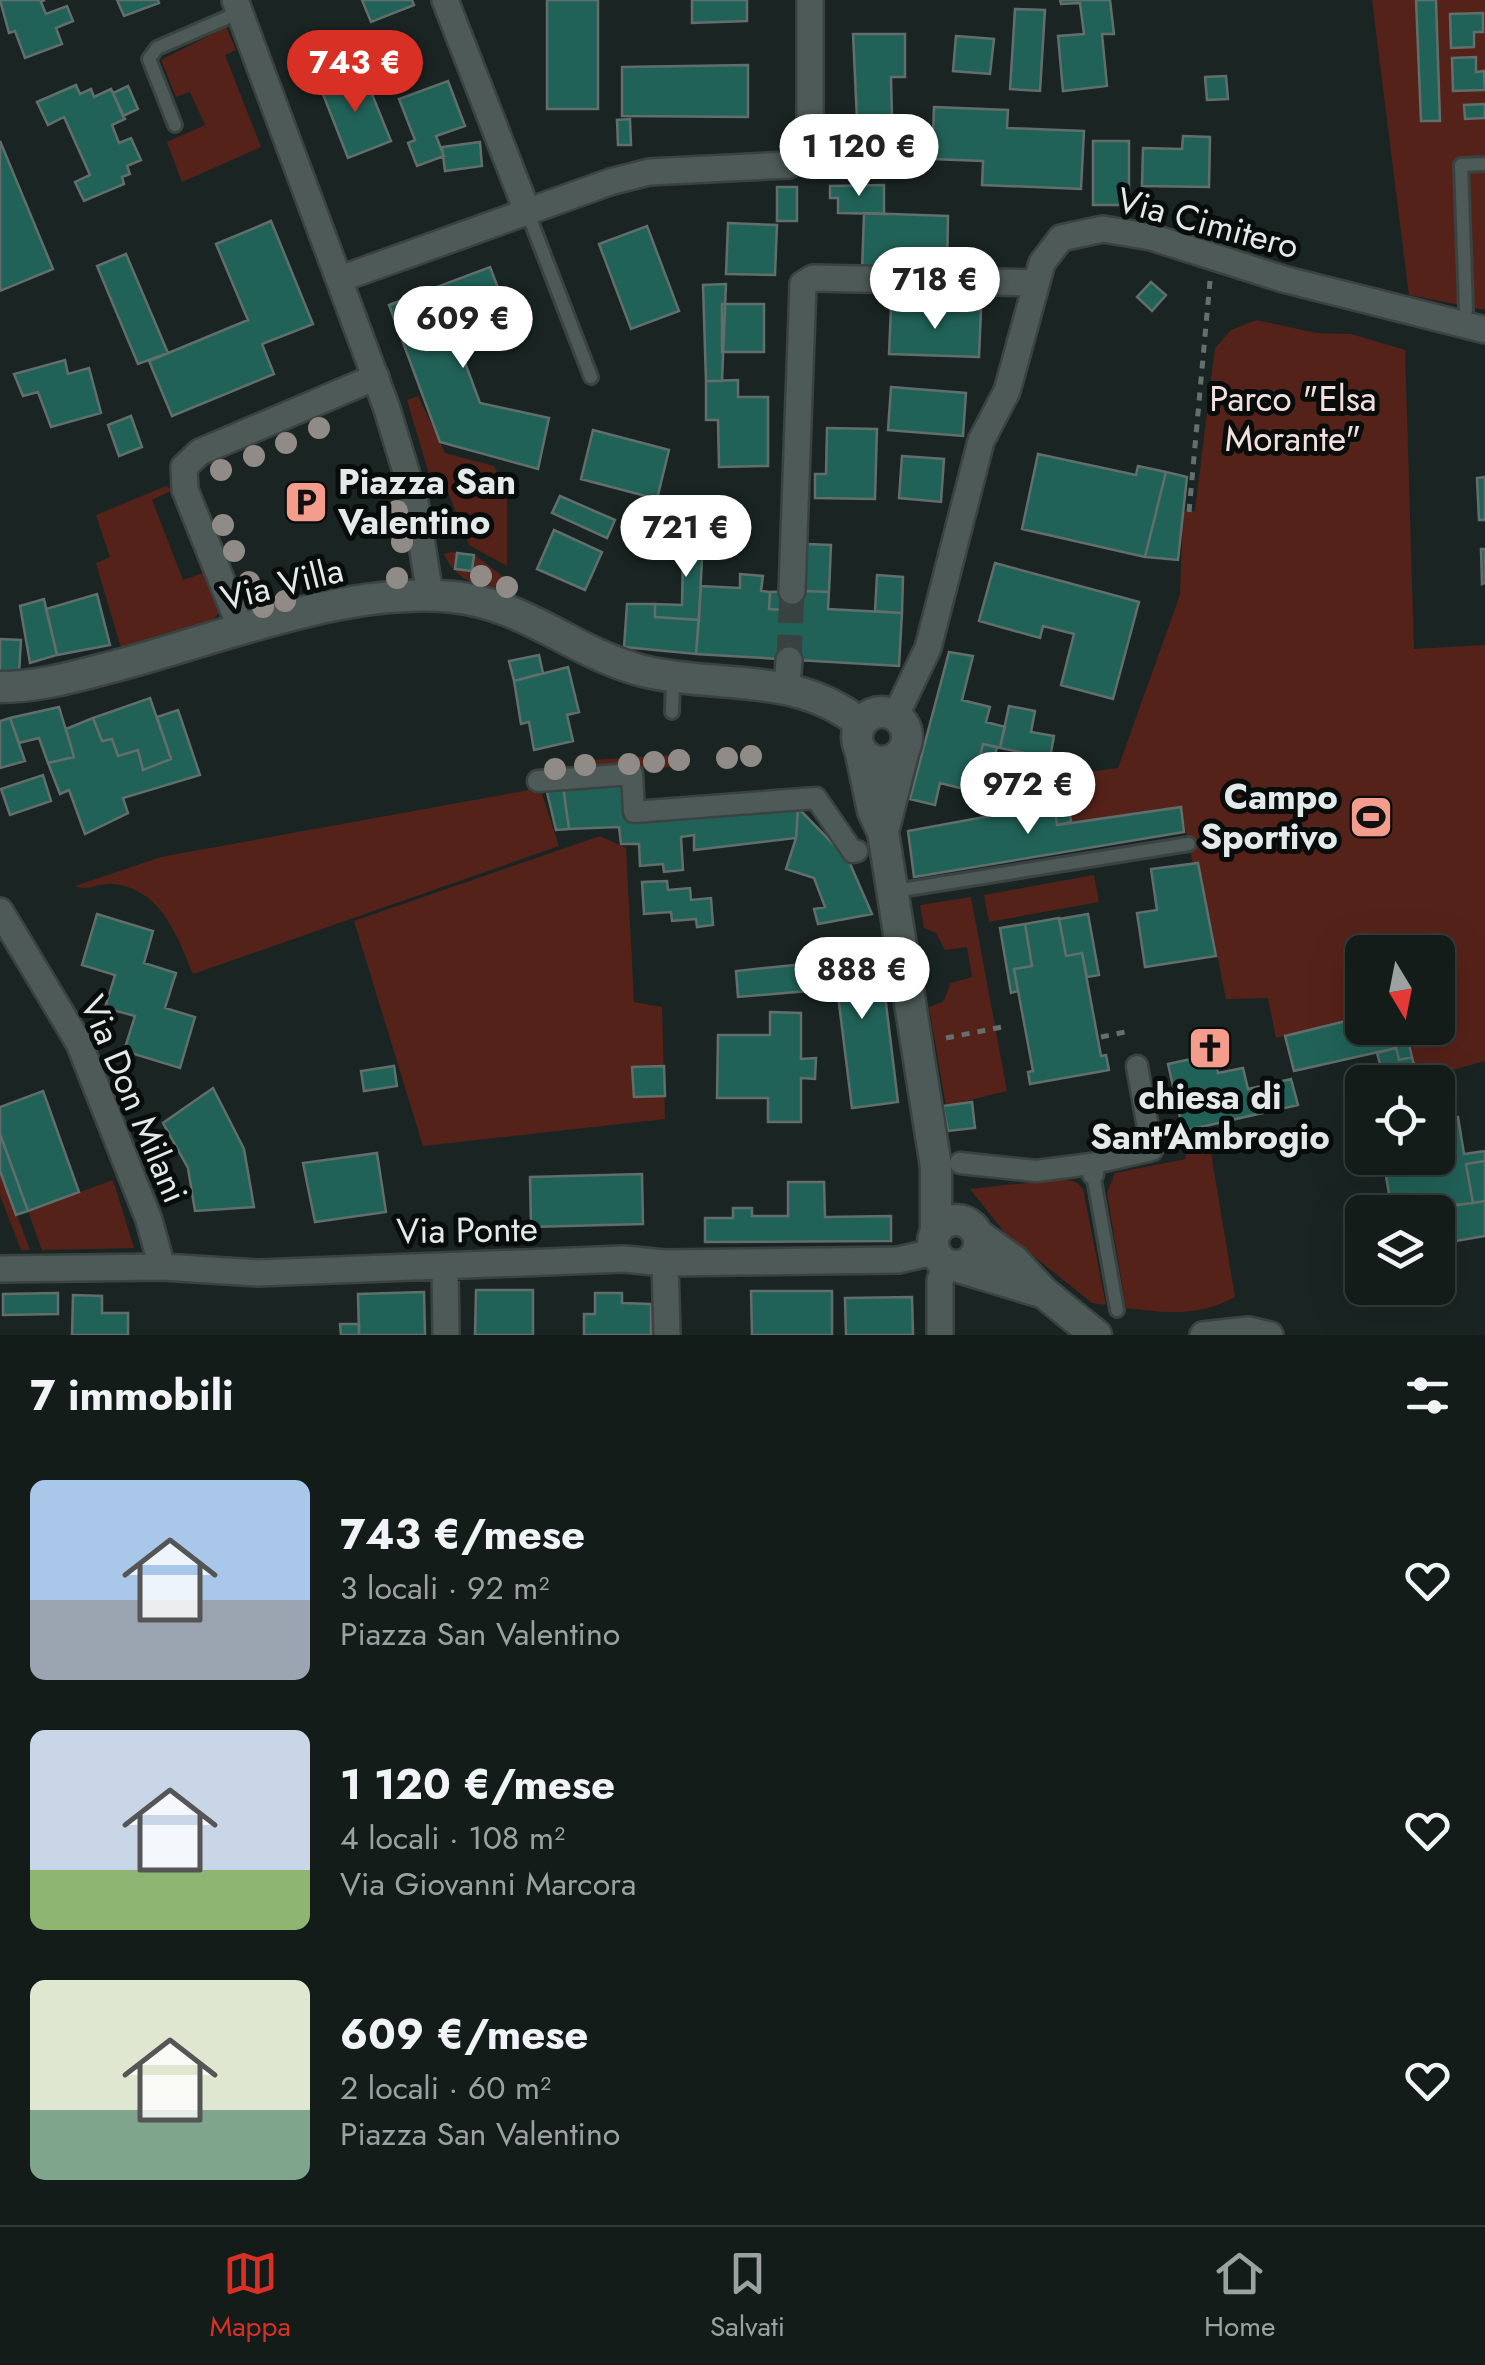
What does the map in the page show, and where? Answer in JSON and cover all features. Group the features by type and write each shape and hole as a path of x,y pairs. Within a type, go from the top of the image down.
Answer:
{"street":[{"path":"445,0 527,211"},
{"path":"340,279 527,211 649,172 776,168 798,159 810,144 810,0"},
{"path":"237,6 376,377 415,501 430,596"},
{"name":"Via Cimitero","path":"894,717 928,648 981,441 1006,391 1036,283 1050,248 1061,238 1086,230 1121,230 1474,328"},
{"path":"792,592 803,284 813,278 1036,283"},
{"path":"242,631 185,490 184,467 200,452 376,377"},
{"name":"Via Villa","path":"0,687 66,679 318,611 430,596 518,612 627,665 673,674 788,674 835,705 860,737"},
{"path":"883,832 906,734 894,717 879,712 860,737 872,811 883,832 948,1165 973,1229 976,1256 944,1254"},
{"path":"860,737 874,761 884,762 904,749"},
{"path":"538,781 632,774 634,812 816,798 853,852 858,851"},
{"name":"Via Don Milani","path":"0,911 79,1043 149,1220 162,1267"},
{"path":"948,1165 1036,1171 1092,1169 1152,1150 1137,1066"},
{"path":"944,1254 948,1165"},
{"path":"940,1335 940,1281 948,1222 973,1229 1096,1335"},
{"path":"944,1254 1043,1292"},
{"name":"Via Ponte","path":"0,1269 162,1267 258,1272 624,1259 665,1263 898,1260 944,1254"},
{"path":"665,1263 667,1335"},
{"path":"445,1267 446,1335"},
{"path":"1203,1335 1248,1330 1270,1335"}],"lane":[{"path":"175,125 149,60 157,48 237,6"},
{"path":"1474,328 1466,310 1461,164 1485,164"},
{"path":"527,211 591,377"},
{"path":"672,712 673,674"},
{"path":"892,892 1189,844"},
{"path":"1092,1169 1116,1310"}],"path":[{"path":"828,158 828,172 912,174"},
{"path":"1188,512 1210,281"},
{"path":"930,1041 1002,1027"},
{"path":"1101,1036 1130,1031"}],"green space":[{"path":"1372,0 1485,0 1485,310 1409,295"},
{"path":"226,27 236,50 225,55 261,147 182,182 167,142 205,125 190,92 176,97 161,60"},
{"name":"Parco \"Elsa Morante\"","path":"1256,320 1317,333 1351,334 1405,350 1414,649 1485,645 1485,1061 1455,1069 1455,1065 1414,1065 1409,1045 1455,1045 1455,935 1345,935 1345,1021 1276,1038 1268,998 1226,999 1199,864 1193,864 1181,808 1071,822 1065,775 1118,768 1180,595 1183,512 1195,511 1215,348 1231,330"},
{"path":"418,396 445,453 494,466 507,493 507,566 469,545 444,482 432,484 407,400"},
{"path":"166,486 173,490 152,500 183,580 206,572 219,613 210,623 121,648 96,563 110,557 96,515"},
{"path":"444,554 476,556 517,587 510,593 463,578"},
{"path":"690,754 690,766 594,771 592,760"},
{"path":"540,788 559,846 193,974 165,917 144,895 114,884 75,886 161,857"},
{"path":"600,836 626,848 634,1002 662,1007 665,1119 423,1146 354,921"},
{"path":"1094,875 1099,902 989,922 984,895"},
{"path":"971,897 1007,1091 946,1106 929,1007 943,1002 951,983 972,977 967,947 945,950 936,933 924,928 920,905"},
{"path":"1207,1129 1235,1297 1195,1311 1126,1308 1107,1193 1115,1173 1186,1159 1182,1134"},
{"path":"0,1169 30,1250 21,1250 0,1195"},
{"path":"1062,1179 1076,1182 1083,1189 1106,1305 1092,1303 1005,1233 970,1189"},
{"path":"113,1180 134,1248 42,1250 28,1211"}],"building":[{"path":"0,0 45,0 41,2 46,14 67,6 73,21 56,28 62,44 25,58 15,31 9,33"},
{"path":"117,0 158,0 159,3 124,16"},
{"path":"362,0 412,0 414,5 371,22"},
{"path":"547,0 598,0 598,109 547,109"},
{"path":"692,0 747,0 747,21 692,23"},
{"path":"1060,0 1110,0 1114,34 1102,34 1107,86 1063,91 1058,36 1084,34 1080,3 1061,4"},
{"path":"1416,0 1436,0 1440,121 1421,121"},
{"path":"1015,9 1045,10 1040,91 1010,89"},
{"path":"1483,13 1483,32 1474,32 1474,47 1451,48 1450,14"},
{"path":"853,34 905,34 905,77 891,77 892,120 857,120"},
{"path":"956,36 994,39 990,74 953,71"},
{"path":"1476,57 1476,72 1484,71 1485,90 1453,91 1452,58"},
{"path":"748,65 748,117 622,116 622,67"},
{"path":"345,74 349,84 365,77 391,141 348,158 319,84"},
{"path":"1226,76 1228,99 1207,100 1205,77"},
{"path":"448,81 465,126 436,136 444,156 417,166 408,143 415,140 399,99"},
{"path":"76,85 80,94 91,89 94,97 111,89 125,119 112,125 119,143 131,138 141,160 127,166 130,174 122,177 124,184 84,201 75,182 90,175 64,117 48,125 37,102"},
{"path":"128,86 138,109 123,116 113,93"},
{"path":"1485,104 1485,118 1465,119 1464,105"},
{"path":"934,107 1008,110 1007,128 1084,131 1081,189 982,185 983,161 932,159"},
{"path":"630,119 631,145 618,145 617,120"},
{"path":"1183,136 1210,137 1209,187 1142,186 1143,148 1182,149"},
{"path":"0,141 53,269 0,291"},
{"path":"1093,141 1129,141 1129,205 1093,205"},
{"path":"480,142 482,166 445,171 442,147"},
{"path":"884,185 884,214 838,213 838,198 830,198 830,186"},
{"path":"777,187 797,187 797,221 777,221"},
{"path":"864,213 948,216 947,271 862,271"},
{"path":"271,221 313,324 262,344 274,374 172,416 149,361 248,320 216,244"},
{"path":"728,223 777,225 775,275 726,274"},
{"path":"647,226 679,311 631,329 599,244"},
{"path":"126,254 168,353 138,364 97,266"},
{"path":"490,267 508,314 454,333 480,403 549,418 538,469 440,442 389,305"},
{"path":"1151,282 1166,295 1152,311 1137,297"},
{"path":"726,284 722,381 706,381 703,285"},
{"path":"722,304 764,304 764,352 722,352"},
{"path":"891,307 981,310 979,357 889,354"},
{"path":"65,360 68,374 89,368 101,413 51,427 38,392 23,396 14,374"},
{"path":"738,380 738,397 768,397 768,466 719,467 718,420 706,420 706,381"},
{"path":"891,387 966,393 963,436 888,430"},
{"path":"131,416 142,447 119,456 108,425"},
{"path":"827,428 877,429 875,499 815,498 815,474 826,474"},
{"path":"593,430 669,450 657,499 581,479"},
{"path":"1038,454 1136,475 1138,466 1166,472 1145,557 1022,529"},
{"path":"902,456 944,459 941,502 899,498"},
{"path":"1166,472 1187,477 1178,560 1145,557"},
{"path":"1485,477 1485,520 1479,520 1477,478"},
{"path":"560,496 615,520 607,538 552,513"},
{"path":"728,511 729,543 703,543 704,512"},
{"path":"554,530 602,552 585,590 537,569"},
{"path":"671,536 703,537 699,620 655,617 655,604 682,605 683,556 672,555"},
{"path":"807,544 831,545 829,592 803,591"},
{"path":"1481,549 1485,549 1482,584"},
{"path":"457,553 474,555 472,571 455,569"},
{"path":"995,563 1139,602 1113,699 1061,685 1074,634 1043,626 1040,638 979,621"},
{"path":"740,574 763,576 761,591 770,592 769,609 802,611 803,591 829,592 828,609 902,613 899,666 696,654 701,586 740,588"},
{"path":"877,575 903,577 902,613 875,611"},
{"path":"803,591 802,611 769,609 770,592"},
{"path":"97,594 110,645 57,655 46,609"},
{"path":"44,599 57,655 30,663 20,606"},
{"path":"627,604 655,604 655,617 699,620 696,654 624,647"},
{"path":"0,639 21,640 19,674 0,673"},
{"path":"949,652 973,656 962,700 990,707 986,722 1005,727 1000,748 983,744 972,791 940,783 935,805 910,799"},
{"path":"539,655 543,673 514,681 509,661"},
{"path":"568,667 579,712 567,715 573,741 534,750 529,722 521,724 514,681"},
{"path":"150,698 171,759 143,770 138,750 118,756 112,739 102,741 93,718"},
{"path":"1009,706 1035,711 1031,732 1054,736 1050,758 1000,748"},
{"path":"59,707 74,757 48,763 39,738 19,743 10,718"},
{"path":"178,710 200,775 123,798 128,813 85,834 69,790 60,794 48,763 74,757 66,729 93,718 102,741 112,739 118,756 138,750 143,770 171,759 157,717"},
{"path":"10,718 25,761 0,768 0,721"},
{"path":"983,744 997,747 985,796 972,791"},
{"path":"43,775 51,801 10,815 1,789"},
{"path":"622,784 626,818 798,808 796,838 694,850 694,835 681,837 683,870 664,872 663,864 640,866 639,844 621,844 619,827 569,829 563,786"},
{"path":"563,786 569,829 556,830 546,788"},
{"path":"1067,791 1071,822 1057,825 1054,804 991,815 989,803"},
{"path":"1054,804 1057,825 1181,807 1184,832 914,877 908,831"},
{"path":"798,808 848,859 872,914 818,924 814,909 825,907 814,878 786,869 796,838"},
{"path":"1198,863 1216,956 1145,967 1137,913 1157,910 1151,869"},
{"path":"667,881 668,890 690,888 691,900 711,898 713,925 697,927 696,919 672,921 671,912 644,914 642,882"},
{"path":"97,914 153,931 144,963 176,973 165,1008 195,1017 180,1068 124,1051 135,1016 105,1008 115,975 82,965"},
{"path":"1088,914 1099,975 1087,977 1082,953 1066,956 1059,919"},
{"path":"1059,918 1066,956 1082,953 1101,1056 1106,1055 1109,1070 1030,1084 1028,1072 1033,1071 1014,969 1032,966 1025,924"},
{"path":"1025,924 1032,966 1014,969 1018,991 1011,993 1000,928"},
{"path":"879,946 898,1102 852,1108 837,987 819,989 815,953"},
{"path":"804,964 807,991 738,997 736,971"},
{"path":"770,1012 801,1013 801,1059 816,1058 815,1079 801,1078 801,1122 768,1122 768,1098 717,1098 718,1035 770,1035"},
{"path":"1345,1021 1345,1045 1409,1045 1412,1057 1399,1060 1396,1048 1294,1071 1285,1036"},
{"path":"1396,1048 1399,1060 1412,1057 1414,1065 1380,1065 1377,1053"},
{"path":"1214,1054 1218,1073 1243,1068 1248,1089 1291,1079 1298,1105 1183,1131 1168,1064"},
{"path":"394,1066 397,1086 364,1091 361,1071"},
{"path":"664,1066 665,1096 634,1097 632,1067"},
{"path":"213,1088 244,1149 254,1207 195,1211 188,1168 163,1123"},
{"path":"43,1091 79,1192 28,1211 0,1134 0,1107"},
{"path":"972,1102 975,1128 948,1131 943,1106"},
{"path":"1458,1117 1464,1154 1485,1151 1485,1161 1466,1164 1473,1203 1455,1205 1455,1195 1389,1195 1386,1175 1455,1175"},
{"path":"0,1134 28,1211 16,1215 0,1171"},
{"path":"377,1153 386,1212 315,1222 303,1163"},
{"path":"1485,1161 1485,1201 1473,1203 1466,1164"},
{"path":"642,1174 643,1224 531,1227 530,1177"},
{"path":"788,1182 824,1182 825,1217 891,1216 891,1241 705,1242 705,1218 733,1218 733,1208 752,1208 752,1216 788,1216"},
{"path":"1485,1201 1485,1236 1455,1241 1455,1206"},
{"path":"476,1290 533,1290 533,1335 475,1335"},
{"path":"751,1291 832,1291 832,1335 752,1335"},
{"path":"424,1292 425,1335 359,1335 358,1294"},
{"path":"58,1293 58,1314 3,1315 3,1294"},
{"path":"595,1293 622,1293 622,1303 651,1304 651,1335 584,1335 584,1314 595,1314"},
{"path":"73,1295 102,1296 102,1313 128,1313 128,1335 72,1335"},
{"path":"912,1297 913,1335 846,1335 845,1298"},
{"path":"340,1324 359,1324 359,1335 341,1335"}],"tunnel":[{"path":"789,660 792,591"}],"place":[{"name":"Piazza San Valentino","path":"306,502"},
{"name":"Campo Sportivo","path":"1371,817"},
{"name":"chiesa di Sant'Ambrogio","path":"1210,1048"}]}
